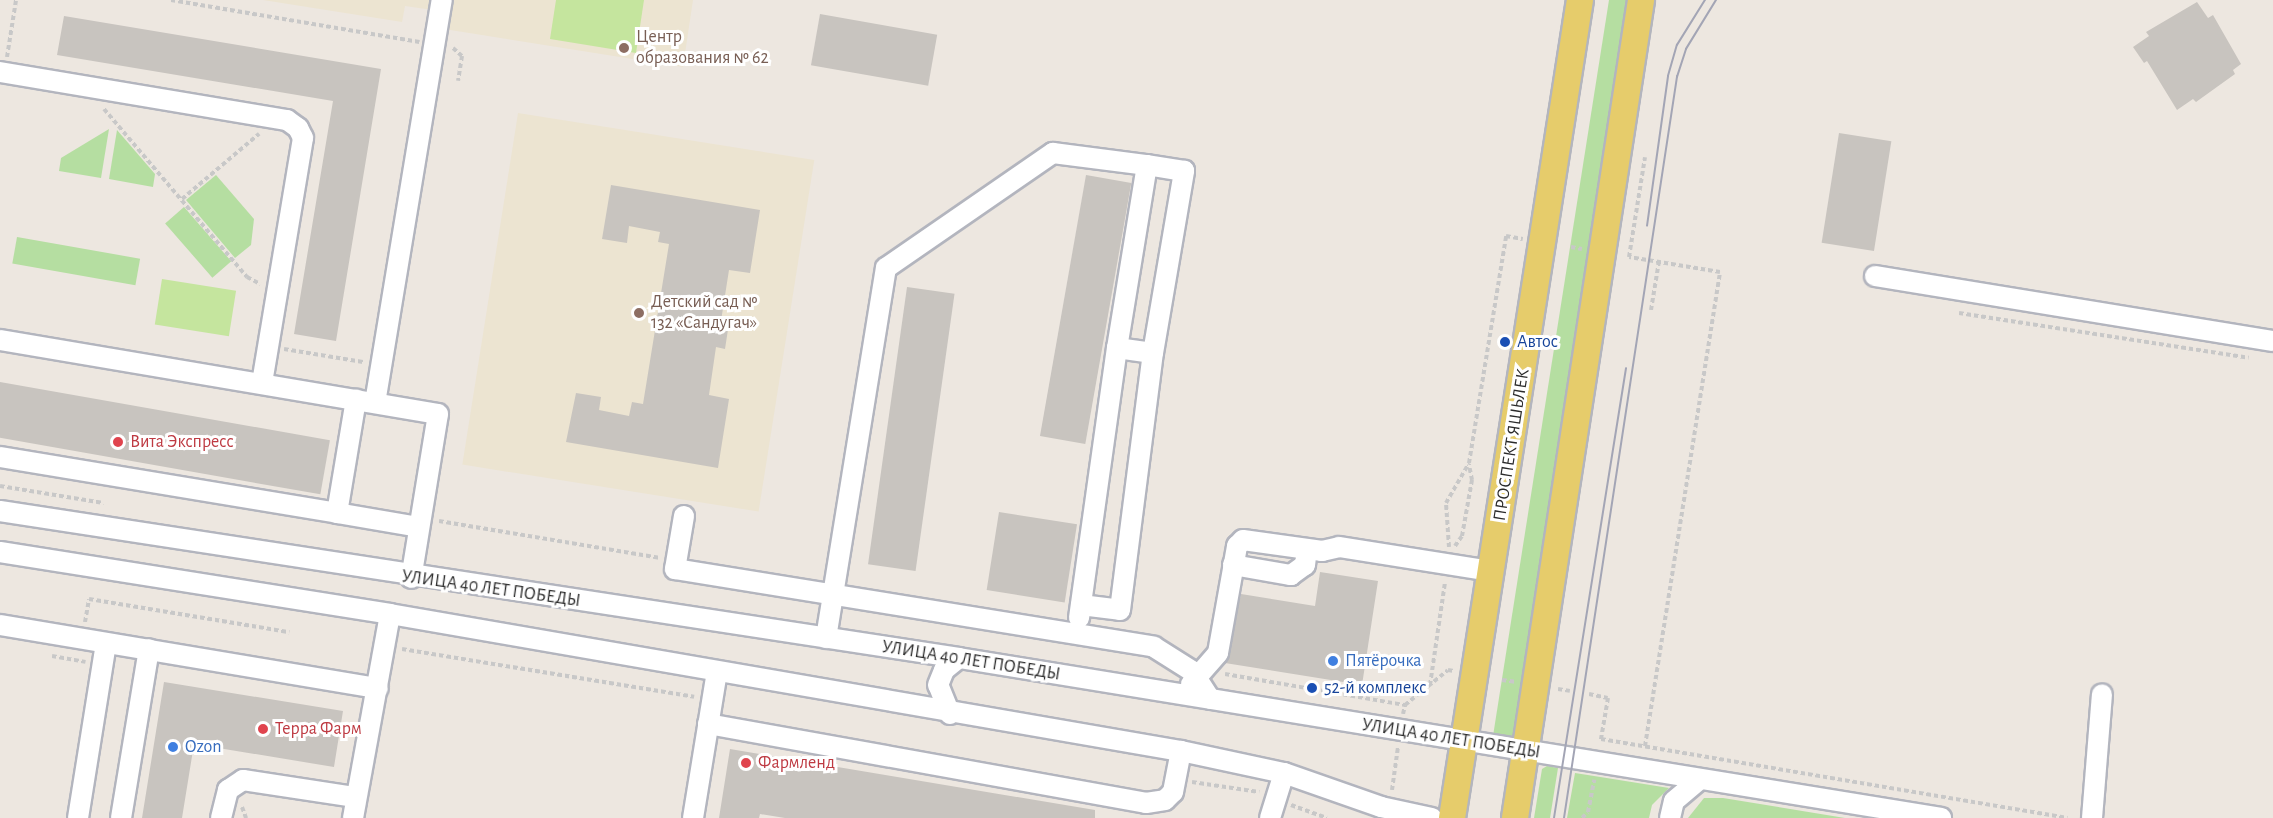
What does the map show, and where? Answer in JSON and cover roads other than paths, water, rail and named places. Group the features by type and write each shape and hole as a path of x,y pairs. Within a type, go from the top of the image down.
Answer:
{"main road":[{"name":"ПРОСПЕКТ ЯШЬЛЕК","path":"1452,818 1580,0"},
{"path":"1515,818 1641,0"}],"street":[{"path":"337,513 366,401 381,365 442,0"},
{"path":"2,72 293,123 303,138 262,384"},
{"path":"826,639 831,593 886,268 1053,153 1184,171 1153,353 1120,610 1081,605"},
{"path":"1077,634 1117,348 1148,165"},
{"path":"1875,276 2273,341"},
{"path":"0,340 438,414 411,578"},
{"path":"1117,348 1153,353"},
{"path":"0,457 419,527"},
{"name":"УЛИЦА 40 ЛЕТ ПОБЕДЫ","path":"0,511 411,578 959,658 1941,818"},
{"path":"684,516 675,568 1154,647 1182,662 1199,679 1210,699"},
{"path":"1176,694 1199,679 1219,649 1233,565 1243,540 1308,549 1340,547 1491,571"},
{"path":"1233,565 1291,575 1305,565 1308,549"},
{"path":"0,552 390,614 951,714 1181,751 1284,773 1381,807 1432,818"},
{"path":"353,818 354,797 364,775 390,614"},
{"path":"0,625 378,688"},
{"path":"78,818 106,643"},
{"path":"121,818 148,650"},
{"path":"951,714 938,684 944,670 959,658"},
{"path":"693,818 717,672"},
{"path":"2092,818 2102,694"},
{"path":"708,724 1130,809 1165,800 1173,792 1181,751"},
{"path":"1270,818 1284,773"},
{"path":"1670,818 1674,801 1700,779"},
{"path":"221,818 228,790 243,780 354,797"}],"tram line":[{"path":"1647,226 1668,76 1677,45 1705,0"},
{"path":"1564,818 1677,77 1686,49 1716,0"},
{"path":"1554,818 1626,369"}],"place":[{"name":"Центр образования № 62","path":"624,48"},
{"name":"Детский сад № 132 «Сандугач»","path":"639,313"},
{"name":"Автос","path":"1505,342"},
{"name":"Вита Экспресс","path":"118,442"},
{"name":"Пятёрочка","path":"1333,661"},
{"name":"52-й комплекс","path":"1312,688"},
{"name":"Терра Фарм","path":"263,729"},
{"name":"Ozon","path":"173,747"},
{"name":"Фармленд","path":"746,763"}]}
